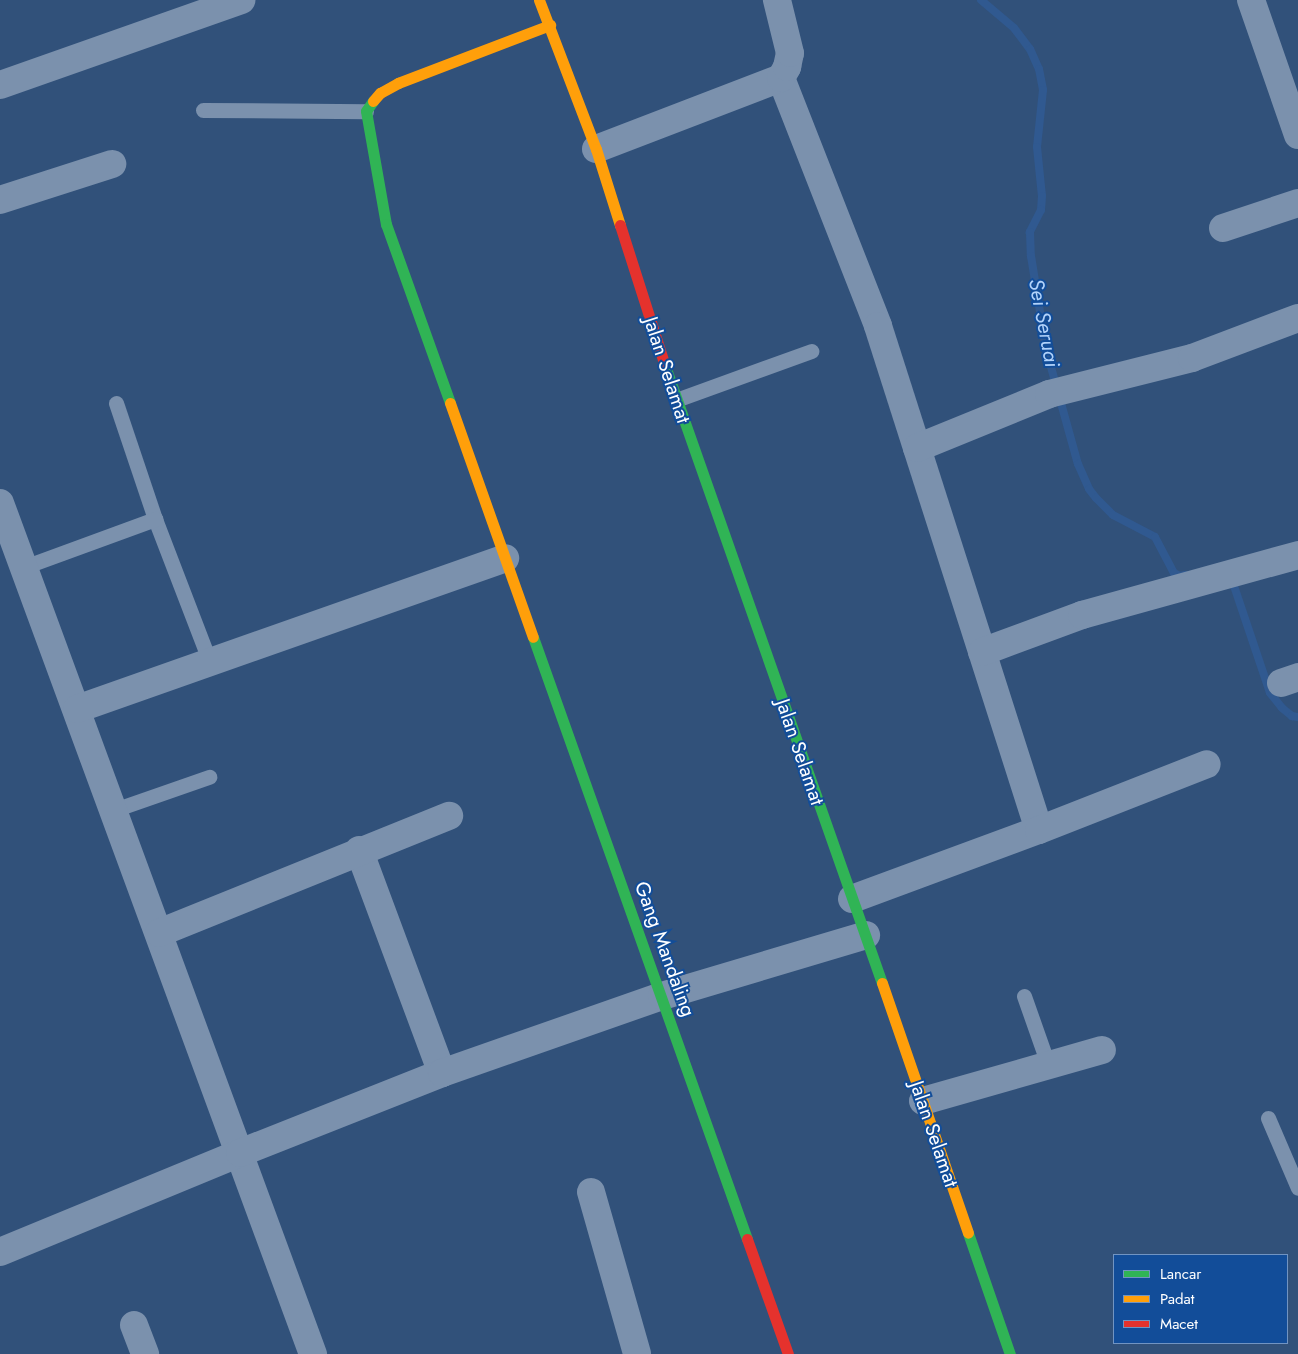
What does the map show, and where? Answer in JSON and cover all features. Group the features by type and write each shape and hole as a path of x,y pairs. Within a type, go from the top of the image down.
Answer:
{"street":[{"path":"0,86 241,0"},
{"name":"Jalan Selamat","path":"539,0 596,149 676,400 866,936 1010,1354"},
{"path":"596,149 781,78 787,67 790,53 777,0"},
{"path":"1251,0 1298,135"},
{"path":"366,111 380,93 398,83 550,25"},
{"path":"781,78 878,326 1039,830"},
{"name":"Gang Mandaling","path":"366,111 386,224 788,1354"},
{"path":"0,200 112,164"},
{"path":"1223,228 1298,203"},
{"path":"917,448 1055,392 1192,358 1298,318"},
{"path":"0,503 313,1354"},
{"path":"982,652 1082,615 1298,555"},
{"path":"77,709 505,558"},
{"path":"852,899 1039,830 1206,764"},
{"path":"159,933 359,850 449,816"},
{"path":"359,850 442,1073"},
{"path":"0,1252 240,1153 442,1073 662,996 866,936"},
{"path":"923,1101 1102,1050"},
{"path":"591,1192 637,1354"},
{"path":"134,1325 145,1354"}],"lane":[{"path":"203,110 366,111"},
{"path":"676,400 811,351"},
{"path":"116,403 155,519 210,662"},
{"path":"24,567 155,519"},
{"path":"114,810 209,777"},
{"path":"1024,996 1048,1064"},
{"path":"1268,1118 1298,1188"}],"waterway":[{"name":"Sei Seruai","path":"981,0 1014,28 1030,49 1039,69 1043,90 1037,147 1042,196 1041,210 1030,232 1031,256 1046,349 1078,464 1089,489 1096,498 1113,515 1155,537 1174,573 1180,576 1185,575"},
{"name":"Sei Seruai","path":"1232,580 1270,693 1282,708 1292,716 1298,717"}],"traffic: fast":[{"path":"373,101 366,111 386,224 450,403"},
{"path":"664,363 882,983"},
{"path":"533,637 747,1239"},
{"path":"968,1233 1010,1354"}],"traffic: slow":[{"path":"539,0 596,149 620,225"},
{"path":"373,101 380,93 398,83 550,25"},
{"path":"450,403 533,637"},
{"path":"882,983 968,1233"}],"traffic: jam":[{"path":"620,225 664,363"},
{"path":"747,1239 788,1354"}]}
